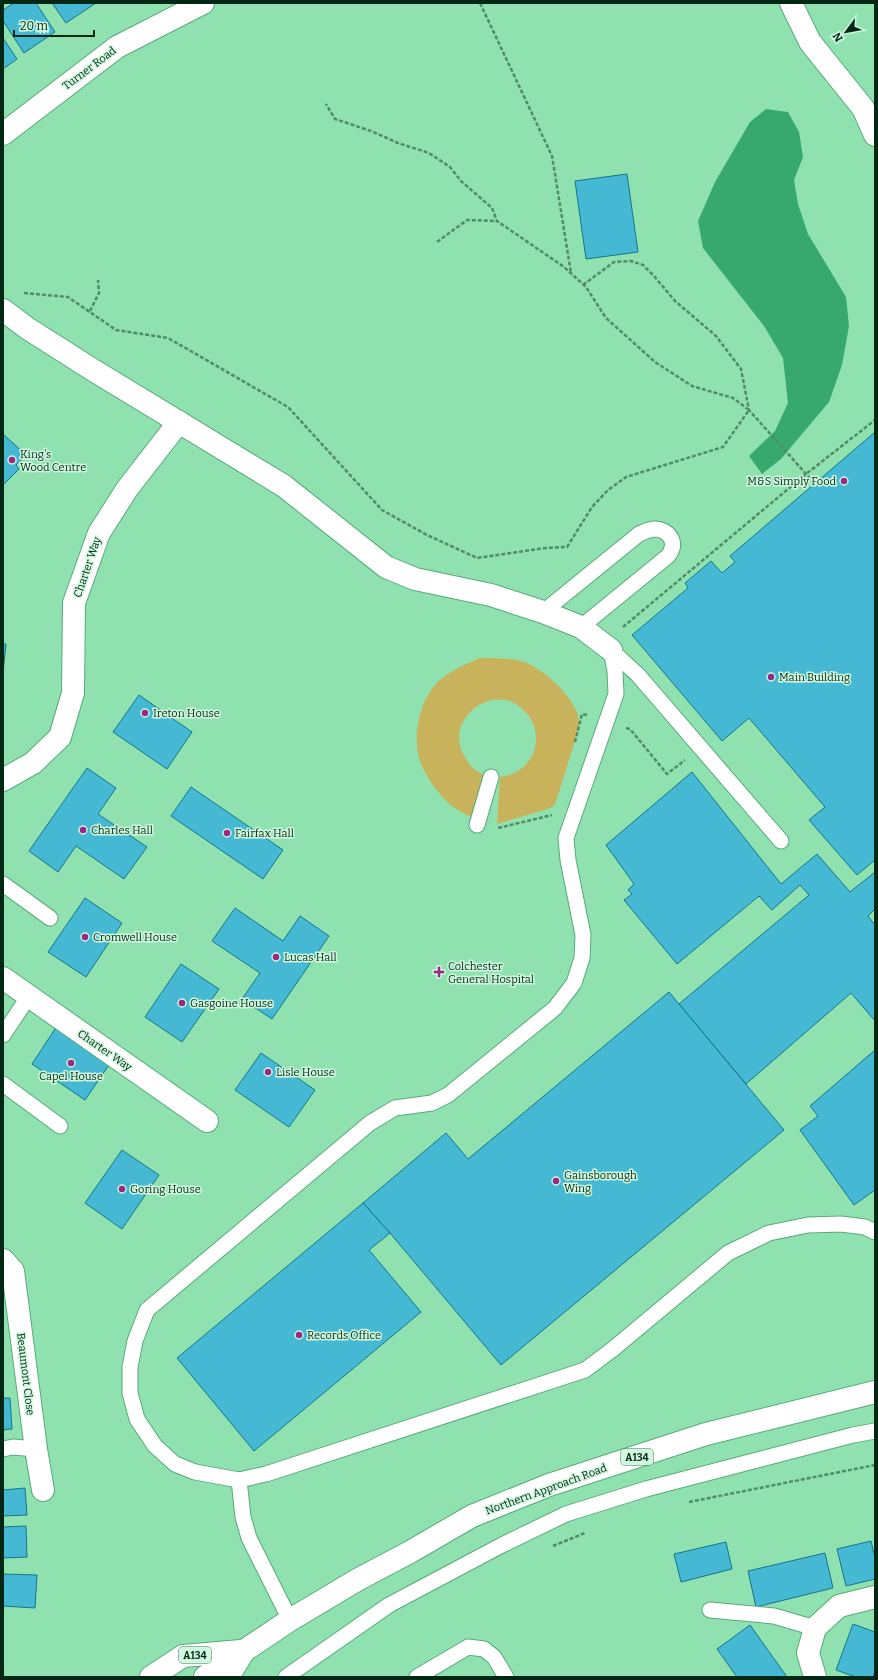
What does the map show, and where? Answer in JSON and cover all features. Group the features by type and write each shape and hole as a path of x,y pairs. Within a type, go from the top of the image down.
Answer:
{"street":[{"name":"Turner Road","path":"3,134 117,47 203,3"},
{"path":"791,3 810,42 862,108 875,136"},
{"path":"3,310 27,328 93,370 284,486 386,567 414,579 491,595 543,612 581,627 607,647"},
{"name":"Charter Way","path":"3,780 33,764 60,737 74,693 74,603 99,533 127,489 179,422"},
{"name":"Charter Way","path":"3,978 207,1121"},
{"name":"Beaumont Close","path":"3,1260 13,1271 36,1450 43,1490"},
{"name":"Northern Approach Road","path":"205,1677 290,1620 357,1580 410,1552 472,1516 549,1485 706,1434 875,1392"},
{"path":"815,1677 808,1653 815,1628 839,1606 875,1597"},
{"name":"Northern Approach Road","path":"151,1677 183,1656 244,1651"},
{"name":"Northern Approach Road","path":"228,1677 244,1651"}],"lane":[{"path":"543,612 639,534 653,529 660,530 672,538 674,544 672,551 668,556 581,627"},
{"path":"607,647 638,675 781,841"},
{"path":"607,647 615,671 616,694 566,838 568,860 583,935 582,958 574,983 554,1008 448,1095 432,1103 394,1108 370,1123 148,1310 135,1341 130,1367 130,1393 137,1419 155,1446 175,1464 195,1472 239,1480 266,1474 585,1370 613,1349 728,1253 769,1233 808,1225 841,1224 872,1226"},
{"path":"477,825 491,777"},
{"path":"3,884 50,918"},
{"path":"3,1035 29,996"},
{"path":"3,1084 60,1126"},
{"path":"286,1677 389,1606 502,1545 566,1514 646,1489 845,1437 875,1431"},
{"path":"3,1449 13,1447 36,1450"},
{"path":"239,1480 243,1518 249,1538 290,1620"},
{"path":"710,1610 774,1616 815,1628"},
{"path":"417,1677 468,1647 484,1649 494,1657 506,1677"}],"path":[{"path":"480,3 552,156 571,274"},
{"path":"326,104 335,119 429,153 450,168 461,181 492,208 497,221"},
{"path":"437,242 467,220 497,221 564,267 583,285 606,318 655,362 692,386 733,398 748,410 815,484"},
{"path":"18,292 68,297 116,330 168,338 288,407 382,510 427,535 477,558 546,548 567,547 592,507 608,490 626,476 723,446 748,410 741,370 716,336 675,301 643,265 632,261 614,262 583,285"},
{"path":"90,312 99,293 98,280"},
{"path":"607,647 806,474 875,420"},
{"path":"682,1504 875,1465"},
{"path":"549,1548 592,1530"}],"shaded area":[{"path":"766,109 788,112 799,132 803,157 794,180 798,204 808,234 846,297 849,326 842,365 829,402 781,459 762,474 749,456 775,431 788,403 783,358 764,326 703,248 698,221 715,182 750,122"},
{"path":"480,658 516,660 529,664 538,669 563,690 575,707 579,720 579,728 555,805 548,809 497,824 500,777 521,769 528,762 536,744 536,734 533,723 527,714 517,704 510,701 497,700 486,702 476,707 467,715 462,725 459,736 460,748 471,766 484,775 472,818 449,804 438,792 423,769 417,748 420,716 423,705 433,687 449,673"}],"building":[{"path":"14,3 36,3 55,32 24,53 3,21 3,10"},
{"path":"52,3 96,3 66,23"},
{"path":"3,38 17,59 3,69"},
{"path":"627,174 638,252 586,259 575,181"},
{"name":"Main Building","path":"875,432 875,860 857,875 809,820 825,807 749,718 722,741 632,635 688,588 685,583 711,561 722,573 735,562 730,556"},
{"name":"King's Wood Centre","path":"3,434 26,455 16,465 19,469 3,485"},
{"path":"3,644 6,644 3,673"},
{"name":"Ireton House","path":"139,695 192,732 167,769 113,732"},
{"name":"Charles Hall","path":"87,768 116,788 98,814 147,847 124,879 76,846 58,872 29,851"},
{"path":"692,772 781,884 817,854 850,892 875,872 875,909 868,916 875,925 875,1021 851,993 746,1084 679,1004 809,895 800,885 772,910 759,896 677,964 624,900 632,894 628,890 634,884 606,845"},
{"name":"Fairfax Hall","path":"191,787 283,850 263,879 171,816"},
{"name":"Cromwell House","path":"85,898 122,923 86,977 48,952"},
{"name":"Lucas Hall","path":"235,908 283,941 300,916 329,936 272,1019 242,999 260,973 212,941"},
{"name":"Gasgoine House","path":"181,964 219,989 182,1042 145,1017"},
{"name":"Gainsborough Wing","path":"669,992 784,1130 501,1365 363,1203 446,1133 468,1159"},
{"name":"Capel House","path":"57,1026 111,1062 85,1100 32,1064"},
{"path":"875,1050 875,1190 854,1205 800,1130 818,1116 810,1106"},
{"name":"Lisle House","path":"261,1053 315,1090 289,1127 235,1090"},
{"name":"Goring House","path":"122,1150 159,1175 122,1229 85,1203"},
{"name":"Records Office","path":"363,1203 390,1233 369,1250 421,1312 254,1451 177,1358"},
{"path":"3,1398 10,1398 12,1429 3,1430"},
{"path":"25,1488 27,1515 3,1516 3,1490"},
{"path":"26,1526 27,1557 3,1558 3,1527"},
{"path":"871,1541 875,1558 875,1579 846,1586 837,1549"},
{"path":"726,1542 732,1569 681,1582 674,1554"},
{"path":"825,1553 833,1588 756,1607 748,1571"},
{"path":"3,1574 37,1575 35,1608 3,1606"},
{"path":"853,1624 875,1632 875,1671 873,1677 856,1677 836,1670"},
{"path":"750,1625 787,1677 737,1677 717,1649"}],"place":[{"name":"King's Wood Centre","path":"12,460"},
{"name":"M&S Simply Food","path":"844,481"},
{"name":"Main Building","path":"771,677"},
{"name":"Ireton House","path":"145,713"},
{"name":"Charles Hall","path":"83,830"},
{"name":"Fairfax Hall","path":"227,833"},
{"name":"Cromwell House","path":"85,937"},
{"name":"Lucas Hall","path":"276,957"},
{"name":"Colchester General Hospital","path":"439,972"},
{"name":"Gasgoine House","path":"182,1003"},
{"name":"Capel House","path":"71,1063"},
{"name":"Lisle House","path":"268,1072"},
{"name":"Gainsborough Wing","path":"556,1181"},
{"name":"Goring House","path":"122,1189"},
{"name":"Records Office","path":"299,1335"}]}
